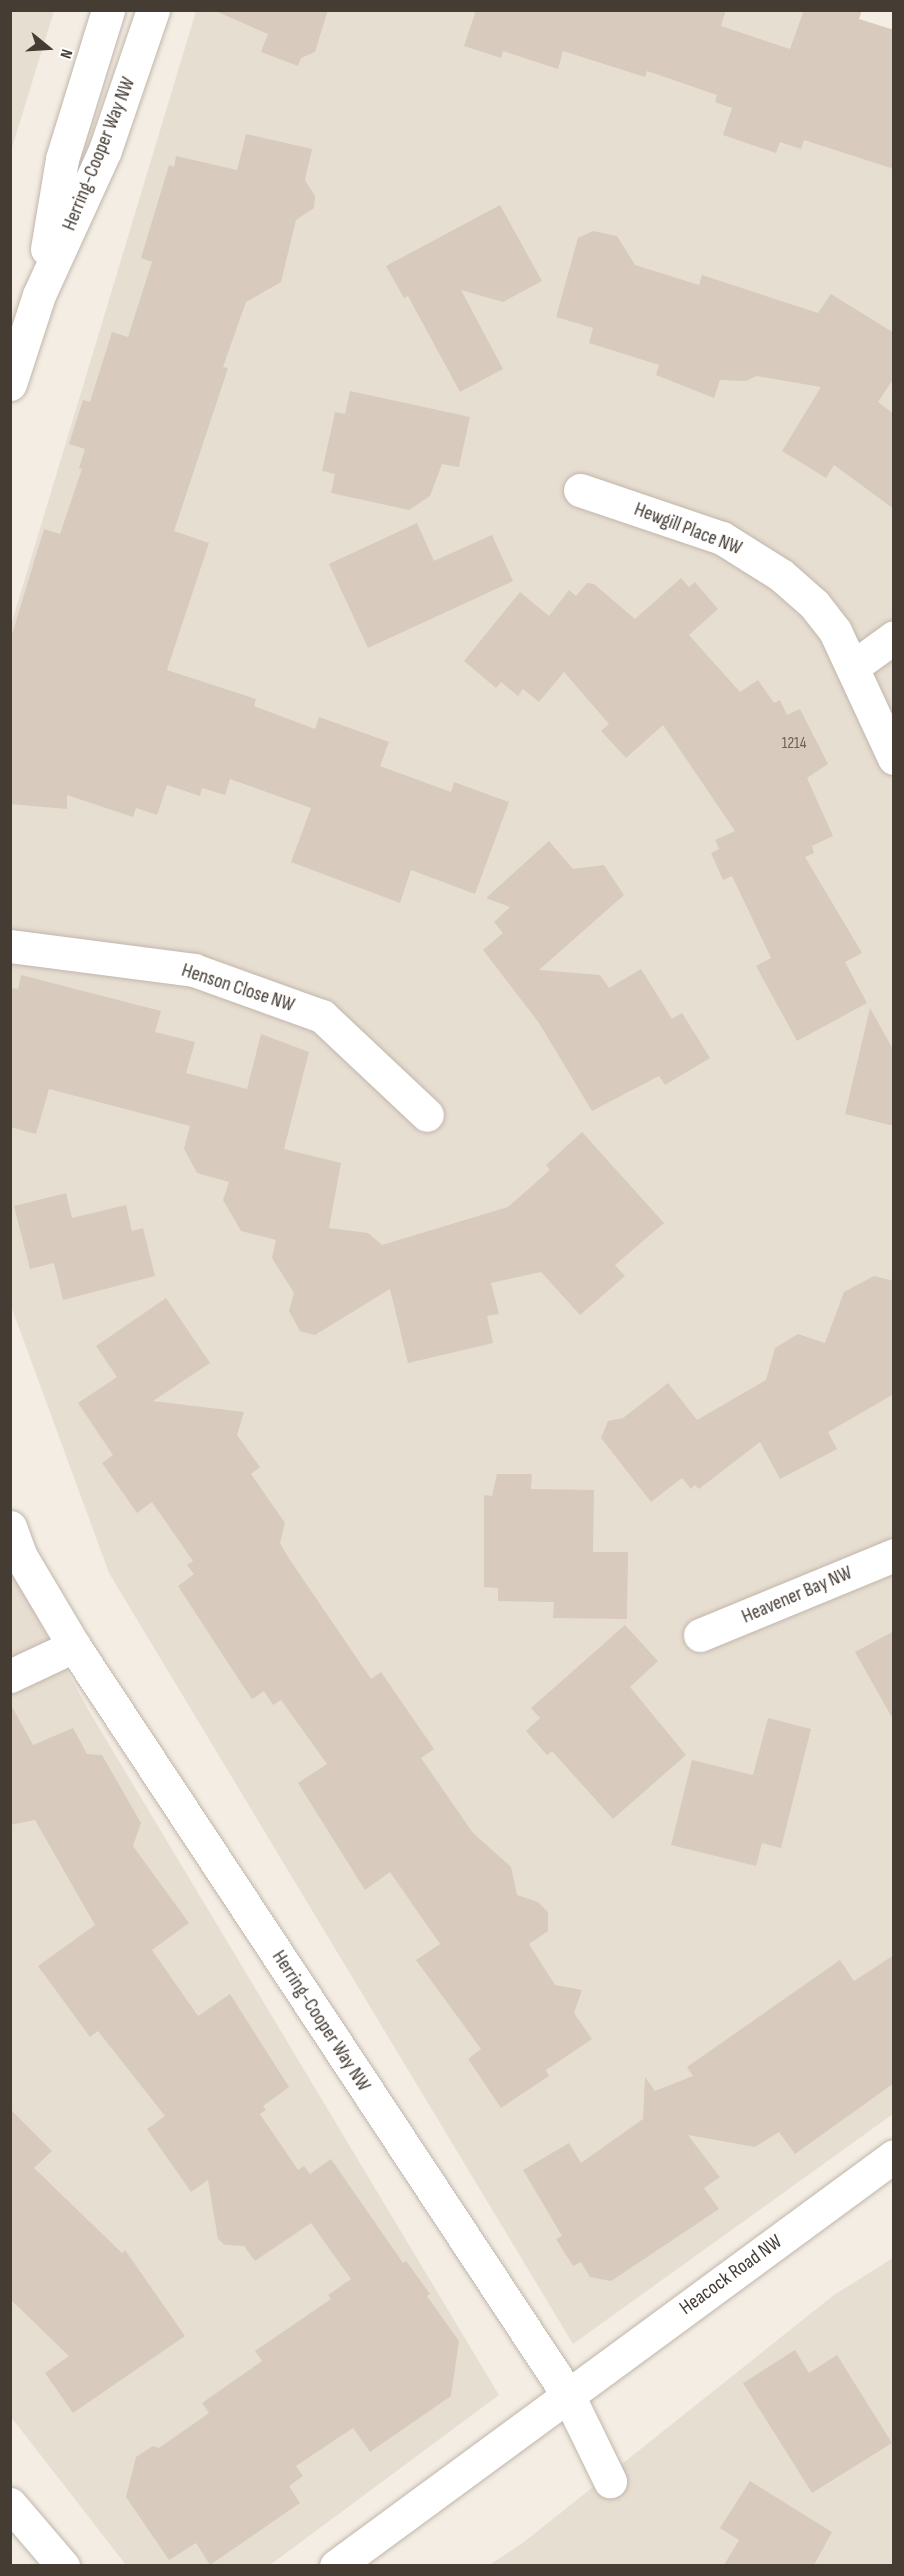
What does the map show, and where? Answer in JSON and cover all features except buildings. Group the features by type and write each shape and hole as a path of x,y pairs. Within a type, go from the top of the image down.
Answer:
{"street":[{"name":"Herring-Cooper Way NW","path":"39,295 62,159 108,10"},
{"name":"Herring-Cooper Way NW","path":"10,384 39,295 105,150 153,10"},
{"name":"Hewgill Place NW","path":"580,490 722,538 752,553 814,604 854,666 894,758"},
{"path":"854,666 894,637"},
{"name":"Henson Close NW","path":"10,946 194,970 322,1016 427,1115"},
{"name":"Herring-Cooper Way NW","path":"14,1548 74,1646 568,2395"},
{"name":"Heavener Bay NW","path":"700,1635 894,1555"},
{"path":"10,1676 74,1646"},
{"name":"Heacock Road NW","path":"336,2565 894,2156"},
{"path":"568,2395 610,2481"},
{"path":"10,2504 63,2565"}],"shaded area":[{"path":"798,10 893,39 893,2114 573,2344 109,1573 11,1306 11,625 196,11"},
{"path":"10,11 54,11 11,151"},
{"path":"10,1568 89,1711 499,2395 270,2565 126,2565 11,2417"},
{"path":"893,2258 893,2565 488,2566 524,2542 834,2295"}]}
